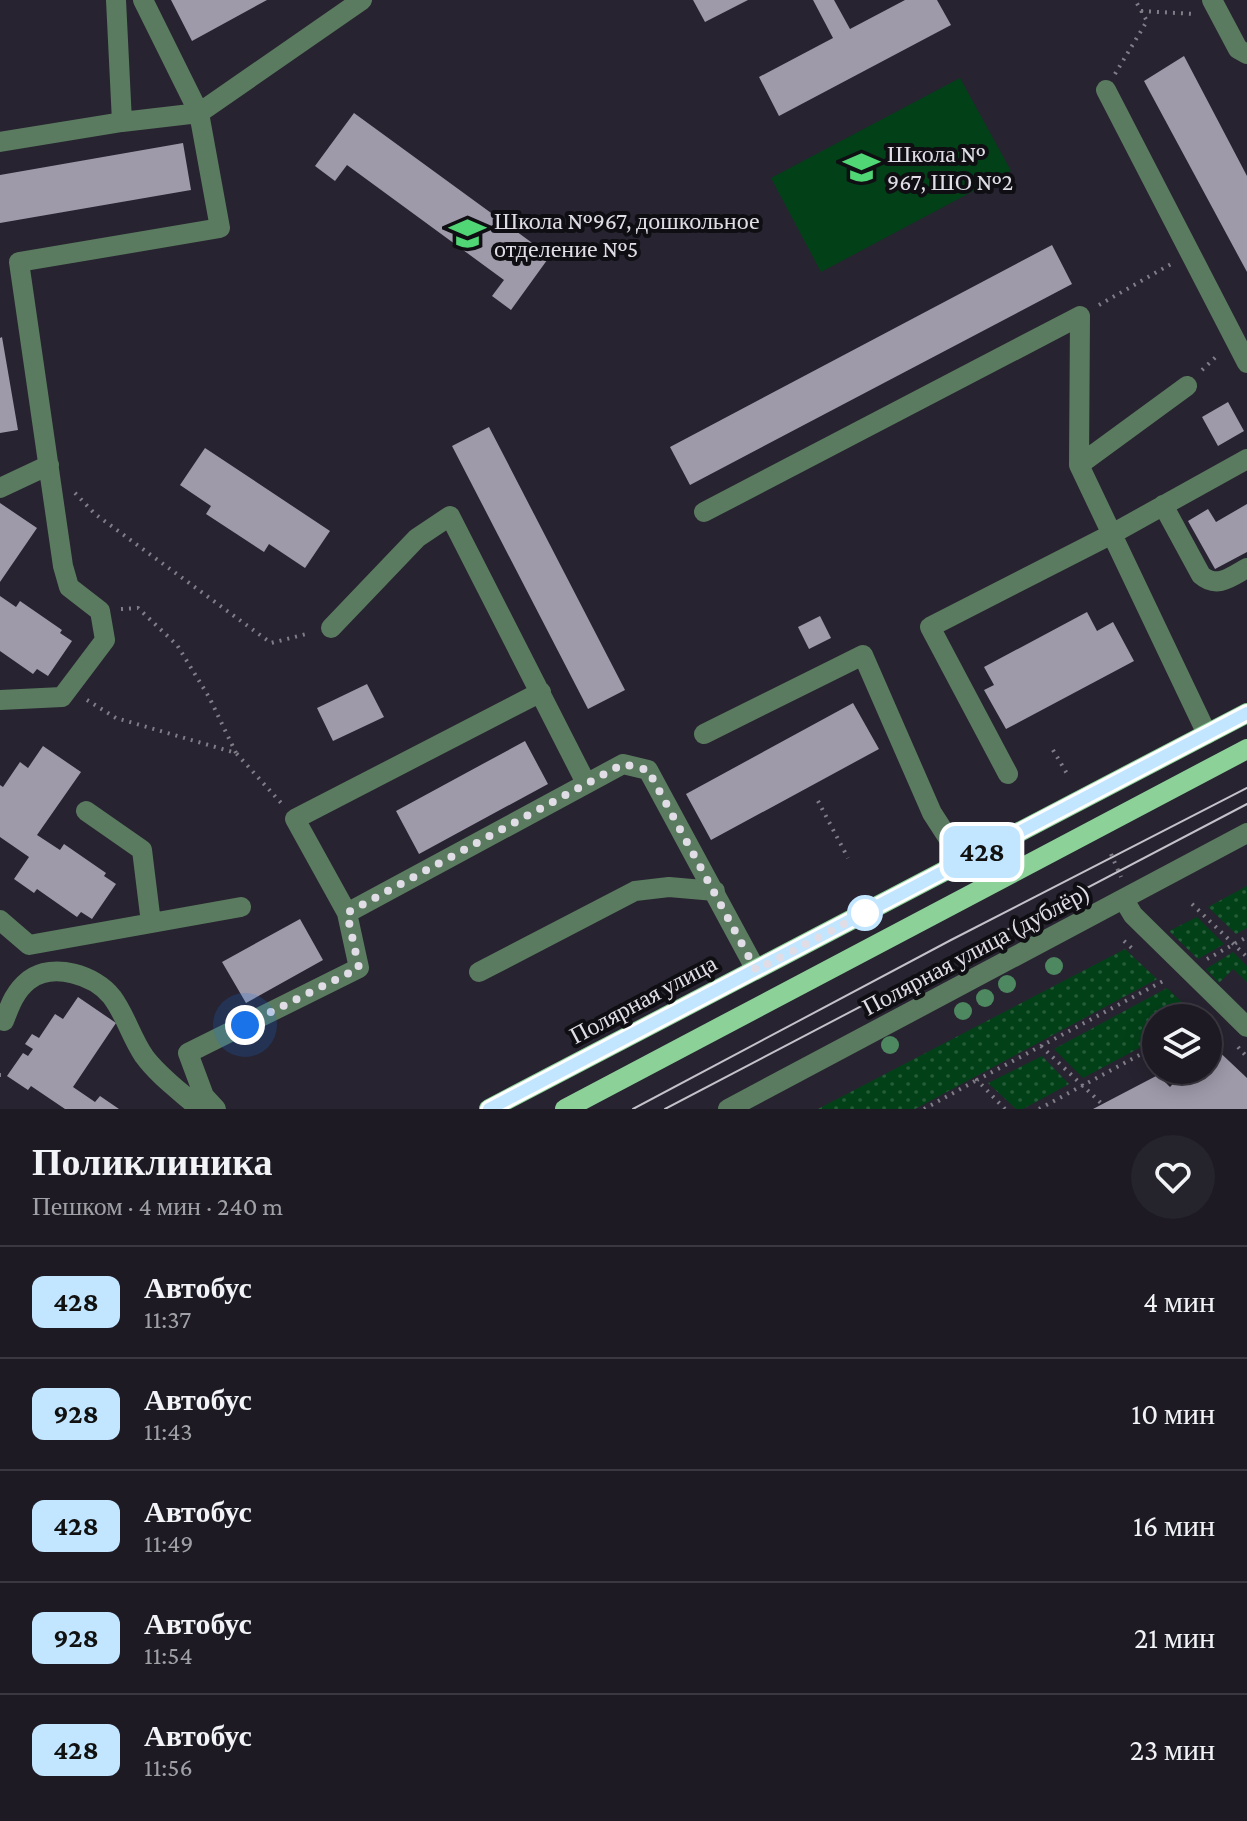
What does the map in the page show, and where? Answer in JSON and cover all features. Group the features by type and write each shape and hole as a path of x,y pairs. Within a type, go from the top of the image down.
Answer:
{"main road":[{"name":"Полярная улица","path":"489,1109 1247,713"},
{"path":"565,1109 1247,749"}],"street":[{"path":"116,0 122,122"},
{"path":"0,700 62,697 105,640 100,611 69,587 19,262 220,228 199,113 143,0"},
{"path":"0,142 199,113 362,0"},
{"path":"1216,7 1238,49 1247,54"},
{"path":"1106,90 1247,363"},
{"path":"704,512 1080,316 1079,465 1207,734"},
{"path":"1079,465 1187,386"},
{"path":"0,488 49,465"},
{"path":"1008,774 930,627 1242,467"},
{"path":"1163,505 1201,575 1207,580 1222,582 1247,568"},
{"path":"331,628 417,538 450,516 586,783"},
{"path":"704,734 863,655 932,813 952,844 960,864"},
{"path":"202,1104 188,1053 359,968 347,913 295,819 541,692"},
{"path":"347,913 623,764 648,770 756,970"},
{"path":"86,811 142,850 151,923"},
{"name":"Полярная улица (дублёр)","path":"728,1109 1125,891 1247,833"},
{"path":"479,972 635,891 669,887 715,891"},
{"path":"1125,891 1133,915 1247,1027"},
{"path":"0,920 29,945 241,907"},
{"path":"4,1021 13,997 31,978 68,971 90,980 110,994 127,1019 146,1059 202,1104"}],"path":[{"path":"1106,90 1147,21 1135,0"},
{"path":"1141,11 1216,7"},
{"path":"1080,316 1190,253"},
{"path":"1187,386 1234,338"},
{"path":"49,465 95,514 271,643 331,628"},
{"path":"100,611 138,608 177,645 209,697 236,753 295,819"},
{"path":"68,688 116,718 236,753"},
{"path":"1053,750 1069,777"},
{"path":"818,801 848,858"},
{"path":"1111,854 1125,891"},
{"path":"1192,904 1247,957"},
{"path":"924,1109 1247,937"},
{"path":"1041,1046 1102,1104"},
{"path":"1039,1109 1142,1053"},
{"path":"977,1080 1005,1109"}],"green space":[{"path":"960,78 1011,171 821,272 771,178"},
{"path":"1247,886 1247,928 1236,934 1208,907"},
{"path":"1197,917 1224,944 1198,959 1169,931"},
{"path":"1125,949 1157,979 915,1109 818,1109"},
{"path":"1233,952 1247,966 1247,982 1233,969 1219,983 1206,969"},
{"path":"1167,988 1184,1004 1142,1004 1142,1046 1083,1078 1054,1049"},
{"path":"1042,1056 1069,1084 1023,1109 1016,1109 988,1083"}],"building":[{"path":"171,0 267,0 192,41"},
{"path":"693,0 748,0 705,22"},
{"path":"813,0 834,0 850,29 905,0 937,0 951,25 779,116 759,77 833,38"},
{"path":"1184,56 1247,176 1247,272 1144,81"},
{"path":"354,113 550,256 511,310 492,296 504,280 347,165 335,181 315,166"},
{"path":"183,143 191,190 0,223 0,175"},
{"path":"1052,245 1072,284 690,485 670,447"},
{"path":"0,338 18,430 0,433"},
{"path":"1228,402 1244,431 1218,446 1202,417"},
{"path":"489,427 625,690 588,709 452,446"},
{"path":"205,448 330,531 305,568 269,544 264,552 206,514 211,506 180,485"},
{"path":"0,503 37,528 0,582"},
{"path":"1247,504 1247,552 1215,569 1188,521 1208,509 1216,522"},
{"path":"0,596 16,607 20,601 62,630 60,633 72,641 48,676 37,669 33,674 0,651"},
{"path":"1087,612 1097,631 1113,622 1134,661 1006,729 984,690 994,685 984,667"},
{"path":"820,616 831,638 809,649 798,627"},
{"path":"367,684 384,717 333,741 317,708"},
{"path":"853,703 879,749 711,840 686,794"},
{"path":"525,741 548,784 419,854 396,811"},
{"path":"43,746 81,772 37,835 60,850 64,844 106,873 104,876 116,884 92,919 81,912 77,917 37,889 34,893 14,879 29,857 0,837 0,785 3,787 20,762 28,768"},
{"path":"300,919 323,960 246,1003 222,962"},
{"path":"78,997 116,1023 73,1087 95,1102 100,1096 119,1109 65,1109 31,1086 28,1090 7,1076 23,1053 28,1056 33,1049 25,1044 32,1034 39,1038 55,1014 63,1019"},
{"path":"1222,1054 1247,1078 1247,1109 1093,1109 1142,1083 1167,1084 1170,1087 1173,1084 1222,1084"}],"tram line":[{"path":"633,1109 951,940 1247,788"},
{"path":"665,1109 1247,804"}],"bus line":[{"name":"428","path":"489,1109 1247,713"}],"place":[{"name":"Школа № 967, ШО №2","path":"861,167"},
{"name":"Школа №967, дошкольное отделение №5","path":"468,234"}],"route":[{"path":"245,1025 359,968 347,913 623,764 648,770 756,970 865,913"}]}
